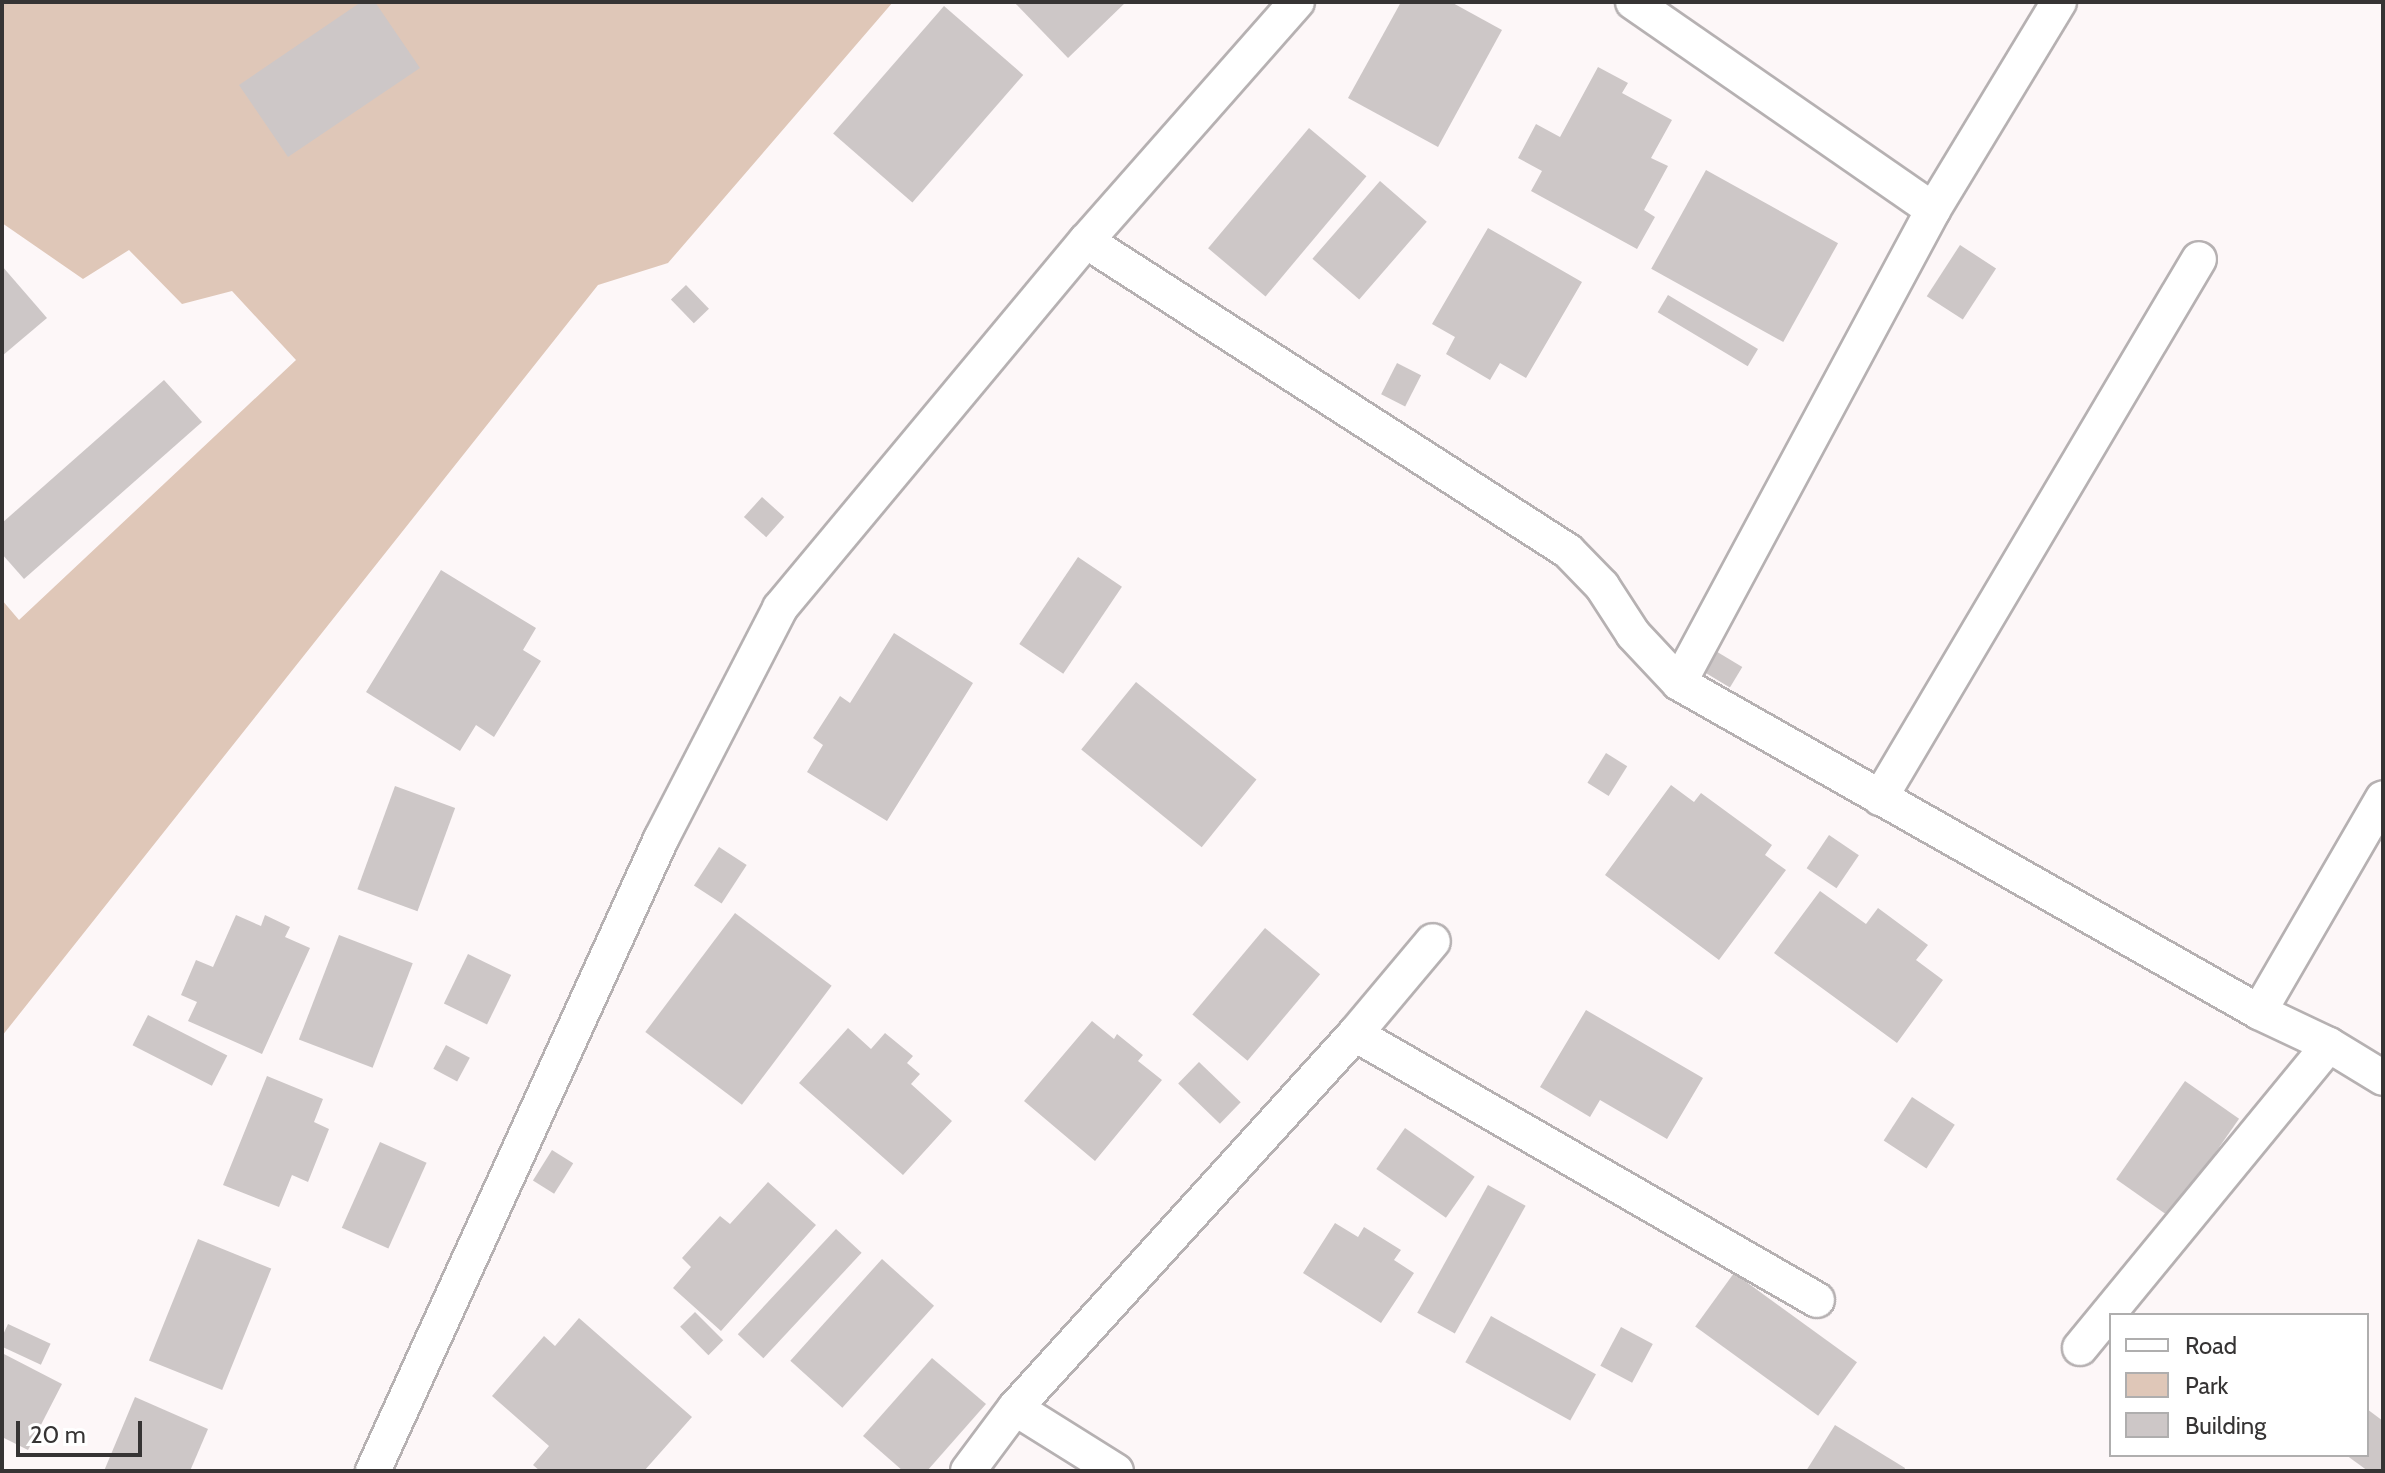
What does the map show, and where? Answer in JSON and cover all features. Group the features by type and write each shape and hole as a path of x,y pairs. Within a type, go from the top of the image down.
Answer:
{"street":[{"path":"373,1471 661,839 780,608 1086,241 1297,2"},
{"path":"1633,2 1933,210"},
{"path":"1679,683 1933,210 2059,2"},
{"path":"1086,241 1568,551 1602,586 1633,634 1679,683 2259,1012 2329,1045 2383,1078"},
{"path":"1880,798 2199,259"},
{"path":"2259,1012 2383,798"},
{"path":"968,1471 1015,1408 1355,1034 1433,941"},
{"path":"1355,1034 1817,1300"},
{"path":"2080,1348 2329,1045"},
{"path":"1015,1408 1116,1471"}],"green space":[{"path":"2,2 893,2 668,263 598,285 2,1036 2,600 19,620 296,360 232,291 182,304 129,250 83,279 2,223"}],"building":[{"path":"361,2 375,2 420,68 288,157 239,85"},
{"path":"1014,2 1126,2 1068,58"},
{"path":"1401,2 1451,2 1502,30 1438,147 1348,98"},
{"path":"944,6 1023,75 912,202 833,134"},
{"path":"1598,67 1628,83 1622,93 1672,120 1651,158 1668,166 1644,210 1655,217 1637,249 1531,191 1542,171 1518,158 1536,124 1560,137"},
{"path":"1309,128 1366,176 1266,296 1208,248"},
{"path":"1706,170 1838,243 1783,342 1651,269"},
{"path":"1380,181 1427,222 1359,299 1312,259"},
{"path":"1488,228 1582,282 1526,378 1500,363 1490,380 1446,354 1455,337 1432,324"},
{"path":"1960,245 1996,268 1963,320 1927,296"},
{"path":"2,266 47,318 2,356"},
{"path":"686,285 709,309 694,323 671,300"},
{"path":"1668,295 1758,349 1748,366 1658,312"},
{"path":"1397,363 1421,375 1405,406 1381,394"},
{"path":"164,380 202,422 24,579 2,554 2,523"},
{"path":"762,497 784,517 766,537 744,517"},
{"path":"1078,557 1122,587 1063,674 1019,644"},
{"path":"441,570 536,628 523,650 541,661 494,737 476,725 460,751 366,692"},
{"path":"894,633 973,683 887,821 807,772 823,745 813,738 840,696 850,703"},
{"path":"1714,650 1742,667 1730,688 1702,671"},
{"path":"1136,682 1256,780 1202,847 1081,750"},
{"path":"1606,753 1627,766 1609,796 1587,783"},
{"path":"1671,785 1694,802 1701,793 1772,845 1765,855 1786,870 1719,960 1605,875"},
{"path":"395,786 455,808 418,911 357,889"},
{"path":"1829,835 1859,855 1836,888 1807,868"},
{"path":"719,847 747,865 722,904 694,886"},
{"path":"1820,891 1866,924 1878,908 1928,945 1916,960 1943,980 1897,1043 1774,953"},
{"path":"735,913 832,986 742,1105 645,1032"},
{"path":"236,915 261,926 265,915 290,927 285,937 310,948 262,1054 188,1021 197,1002 181,995 196,960 213,967"},
{"path":"1265,928 1320,974 1248,1061 1192,1015"},
{"path":"339,935 413,963 373,1068 299,1040"},
{"path":"468,954 511,975 487,1024 444,1003"},
{"path":"1586,1010 1703,1078 1667,1139 1600,1100 1590,1117 1540,1087"},
{"path":"148,1015 227,1055 212,1086 133,1045"},
{"path":"1092,1021 1114,1039 1117,1034 1143,1055 1138,1061 1162,1080 1095,1161 1024,1101"},
{"path":"848,1028 871,1049 885,1033 913,1056 907,1063 920,1074 911,1084 952,1121 903,1175 799,1083"},
{"path":"446,1045 470,1058 457,1082 433,1069"},
{"path":"1199,1062 1241,1102 1220,1124 1178,1084"},
{"path":"267,1076 323,1099 314,1122 329,1129 308,1182 292,1175 279,1207 223,1185"},
{"path":"2185,1081 2239,1119 2170,1217 2116,1179"},
{"path":"1912,1097 1955,1125 1926,1168 1884,1141"},
{"path":"1405,1128 1475,1177 1446,1218 1376,1169"},
{"path":"380,1142 427,1163 388,1249 342,1228"},
{"path":"552,1150 573,1163 554,1194 533,1181"},
{"path":"768,1182 816,1225 721,1331 673,1288 691,1267 682,1258 720,1216 730,1224"},
{"path":"1488,1185 1526,1206 1455,1334 1417,1313"},
{"path":"1335,1223 1358,1237 1364,1227 1401,1250 1394,1260 1414,1273 1381,1323 1303,1273"},
{"path":"836,1229 862,1253 763,1358 738,1334"},
{"path":"198,1239 271,1269 222,1390 149,1360"},
{"path":"882,1259 934,1306 842,1408 790,1361"},
{"path":"1734,1273 1857,1362 1818,1416 1695,1326"},
{"path":"695,1312 723,1340 708,1355 680,1327"},
{"path":"1491,1316 1596,1374 1570,1421 1465,1362"},
{"path":"579,1318 692,1417 644,1471 540,1471 533,1465 549,1446 492,1396 544,1336 555,1346"},
{"path":"8,1324 51,1344 41,1365 2,1347 2,1337"},
{"path":"1621,1327 1653,1344 1632,1383 1600,1366"},
{"path":"2,1353 62,1384 28,1450 2,1437"},
{"path":"932,1358 986,1404 927,1471 903,1471 863,1436"},
{"path":"135,1397 208,1429 190,1471 104,1471"},
{"path":"2369,1410 2383,1421 2383,1471 2368,1471 2349,1457 2369,1457"},
{"path":"1835,1425 1905,1468 1904,1471 1806,1471"}]}
